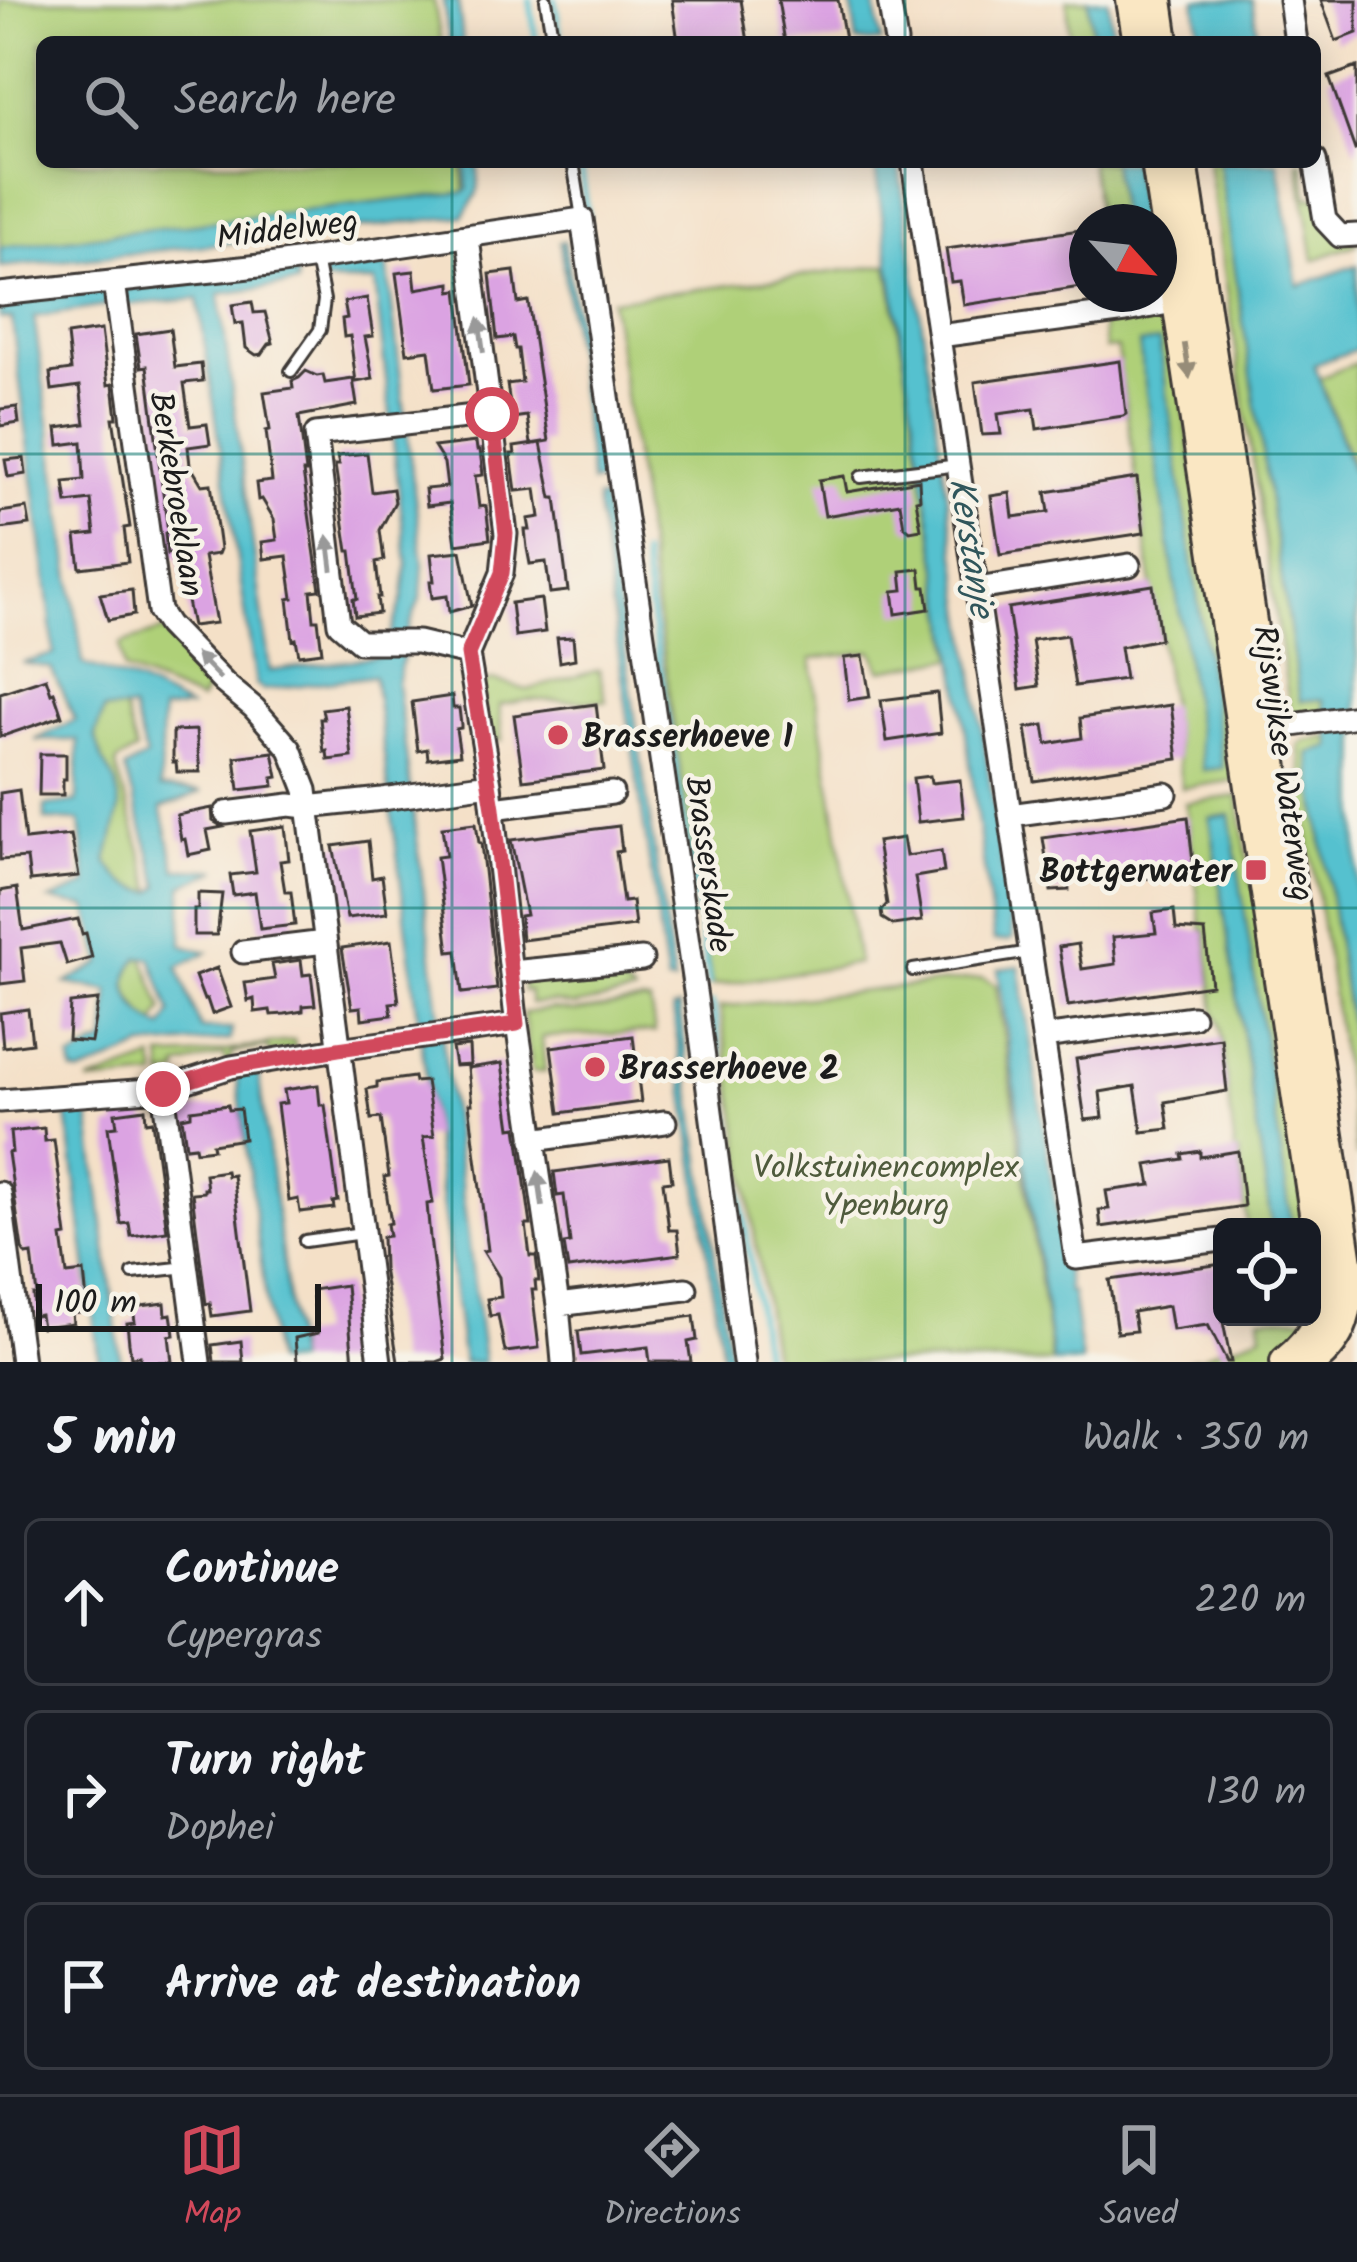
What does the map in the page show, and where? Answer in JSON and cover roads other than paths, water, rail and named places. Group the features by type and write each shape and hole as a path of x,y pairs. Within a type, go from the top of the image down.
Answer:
{"main road":[{"path":"1132,0 1138,36"},
{"path":"1157,0 1162,36"},
{"name":"Rijswijkse Waterweg","path":"1158,168 1190,299 1255,730 1348,1270 1344,1321 1333,1342 1311,1362"},
{"name":"Rijswijkse Waterweg","path":"1182,168 1190,299"},
{"name":"Rijswijkse Waterweg","path":"1255,730 1325,1279 1324,1310 1314,1334 1286,1362"}],"street":[{"path":"890,0 895,36"},
{"path":"1290,0 1295,36"},
{"path":"915,168 939,336 951,466 977,589 1076,1258 1213,1241"},
{"path":"1316,168 1325,220 1340,236 1357,235"},
{"name":"Middelweg","path":"0,294 316,259 582,219"},
{"name":"Brasserskade","path":"582,219 744,1362"},
{"path":"468,238 506,534 502,573 468,654 490,784 563,1362"},
{"name":"Berkebroeklaan","path":"114,282 159,611 168,626 290,749 306,790 380,1362"},
{"path":"939,336 1190,299"},
{"path":"468,654 418,642 360,642 339,624 316,434 492,414"},
{"path":"977,589 1129,565"},
{"path":"1255,730 1357,716"},
{"path":"226,814 490,784"},
{"path":"493,808 612,793"},
{"path":"1010,815 1166,794"},
{"path":"243,952 325,942"},
{"path":"512,972 642,958"},
{"path":"1043,1037 1193,1017"},
{"path":"0,1101 163,1089 231,1067 517,1024"},
{"path":"163,1089 200,1362"},
{"path":"533,1140 664,1122"},
{"path":"0,1193 22,1362"},
{"path":"558,1305 686,1289"}],"lane":[{"path":"546,0 552,36"},
{"name":"Brasserskade","path":"574,168 582,219"},
{"path":"291,371 320,330 324,300 316,259"},
{"path":"861,477 951,466"},
{"path":"914,970 1031,952"},
{"path":"304,1241 362,1232"},
{"path":"134,1273 187,1267"}],"water":[{"path":"443,0 458,0 462,36 448,36"},
{"path":"851,0 874,0 880,36 856,36"},
{"path":"1088,0 1108,0 1113,36 1093,36"},
{"path":"1195,0 1252,0 1258,36 1200,36"},
{"path":"466,168 478,168 476,196 463,216 0,267 0,247 468,189"},
{"path":"875,168 899,168 1013,938 1008,941 994,941 959,682"},
{"path":"1113,168 1133,168 1138,204 1118,204"},
{"path":"1220,168 1279,168 1298,286 1357,265 1357,349 1314,365 1357,484 1357,1075 1309,753 1332,747 1323,699 1300,701"},
{"path":"564,241 601,481 591,483 560,242"},
{"path":"387,264 423,564 421,596 397,684 484,1362 463,1362 374,676 263,690 256,684 198,299 124,305 122,289 297,269 297,284 219,294 270,671 384,656 403,597 407,562 375,282 324,282 323,266"},
{"path":"104,291 106,306 34,317 83,664 139,683 188,708 162,711 160,788 202,792 161,808 176,869 218,870 182,886 182,945 208,952 178,967 201,1029 232,1029 230,1040 144,1047 81,1074 73,1072 71,1060 105,1043 109,991 66,983 102,963 87,907 50,900 87,885 80,821 45,820 45,806 77,802 78,740 35,740 75,720 51,668 22,663 54,654 12,319 0,318 0,302","holes":["132,709 146,757 125,769 160,886 153,892 126,883 107,861 120,808 116,783 95,735 104,710","139,957 151,958 171,1013 163,1028 143,1015 130,997 128,978"]},
{"path":"1159,341 1223,768 1203,770 1139,344"},
{"path":"596,499 603,499 674,983 667,983"},
{"path":"1230,815 1291,1218 1271,1218 1210,818"},
{"path":"1019,966 1082,1362 1053,1362 998,969"},
{"path":"679,1007 730,1362 723,1362 673,1009"},
{"path":"258,1071 296,1362 274,1362 237,1076"},
{"path":"66,1106 88,1108 121,1362 99,1362"}],"waterway":[{"path":"530,0 535,36"},
{"path":"555,0 560,36"},
{"path":"581,168 588,216"},
{"path":"642,555 709,984"},
{"path":"712,1003 765,1362"}],"place":[{"name":"Brasserhoeve 1","path":"558,735"},
{"name":"Bottgerwater","path":"1256,870"},
{"name":"Brasserhoeve 2","path":"595,1067"}],"water label":[{"name":"Kerstanje","path":"973,547"}],"park label":[{"name":"Volkstuinencomplex Ypenburg","path":"886,1185"}]}
